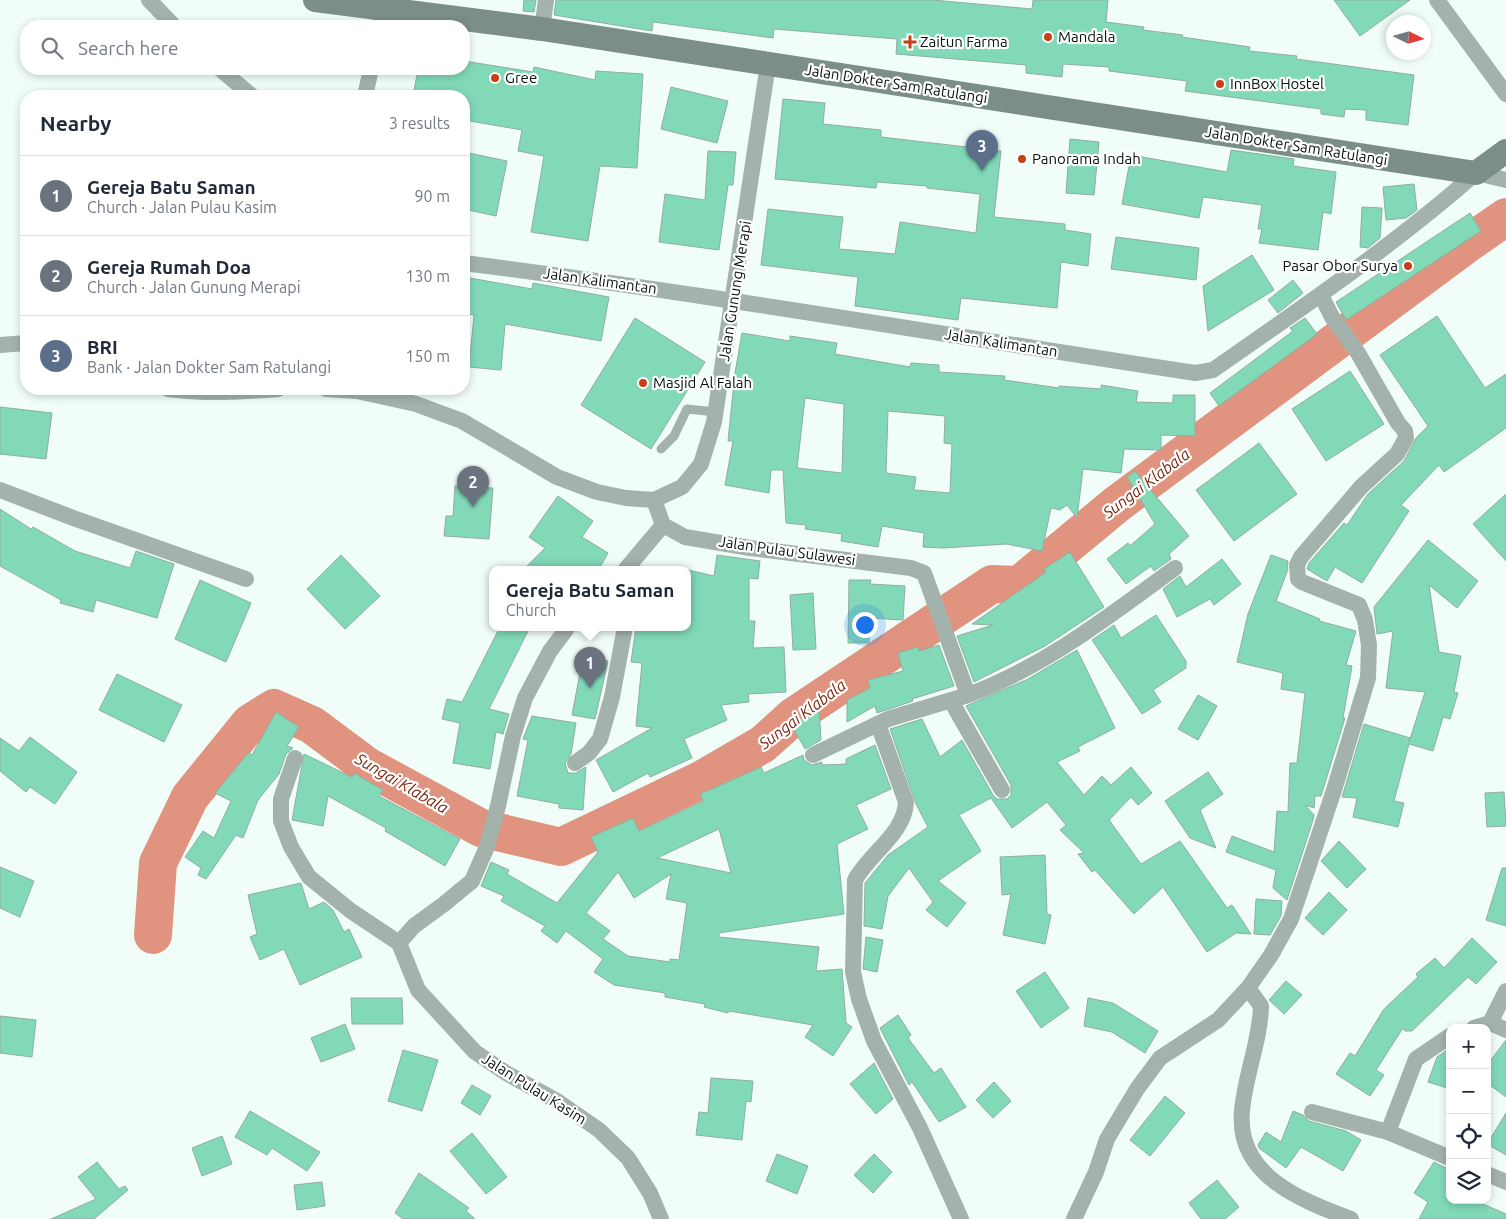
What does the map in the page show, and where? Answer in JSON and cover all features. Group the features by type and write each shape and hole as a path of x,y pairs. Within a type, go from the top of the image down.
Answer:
{"street":[{"path":"150,0 168,20"},
{"name":"Jalan Dokter Sam Ratulangi","path":"315,0 381,18 410,20"},
{"path":"542,29 546,0"},
{"path":"1437,0 1506,94"},
{"name":"Jalan Dokter Sam Ratulangi","path":"470,24 542,29 1476,173"},
{"name":"Jalan Gunung Merapi","path":"372,395 416,404 462,421 557,477 577,486 626,498 654,500 682,487 701,464 716,412 768,64"},
{"path":"227,75 245,90"},
{"path":"366,90 370,75"},
{"path":"1476,173 1506,151"},
{"path":"1476,173 1506,180"},
{"name":"Jalan Kalimantan","path":"470,264 733,300 1195,373 1213,370 1321,295 1426,218 1476,173"},
{"path":"1072,1218 1096,1172 1107,1139 1137,1089 1160,1058 1218,1020 1248,988 1272,955 1291,919 1335,787 1368,678 1369,644 1365,620 1359,605 1302,582 1298,579 1297,571 1301,557 1312,543 1361,487 1397,454 1406,438 1405,431 1398,423 1358,353 1332,317 1321,295"},
{"path":"0,345 20,343"},
{"path":"0,490 246,579"},
{"path":"629,566 663,525 654,500"},
{"name":"Jalan Pulau Sulawesi","path":"663,525 685,536 694,538 911,568 924,573 951,642 968,695"},
{"path":"813,756 878,724 968,695 1007,679 1048,658 1175,568"},
{"path":"294,758 281,799 281,821 291,847 309,877 351,911 400,944 414,926 472,881 486,848 498,806 513,736 525,698 550,651 565,631"},
{"path":"575,763 589,753 600,739 612,697 624,631"},
{"path":"951,701 1002,790"},
{"path":"878,724 906,802 905,815 862,866 855,880 853,972 859,999 874,1041 920,1128 961,1219"},
{"name":"Jalan Pulau Kasim","path":"400,944 418,990 475,1052 506,1073 557,1101 599,1130 628,1158 650,1193 661,1219"},
{"path":"1248,988 1261,1006 1242,1111 1246,1145 1262,1173 1310,1203 1351,1219"},
{"path":"1485,1024 1490,1022 1506,991"},
{"path":"1490,1022 1506,1030"},
{"path":"1388,1132 1416,1059 1446,1039"},
{"path":"1312,1112 1388,1132 1446,1156"},
{"path":"1491,1176 1506,1182"}],"lane":[{"path":"661,449 674,436 686,409 716,412"}],"building":[{"path":"524,0 536,0 534,12 523,11"},
{"path":"556,0 933,0 1032,9 1033,0 1108,0 1106,22 1144,27 1143,30 1183,35 1182,37 1250,47 1249,51 1297,56 1296,59 1414,75 1408,125 1366,120 1366,110 1345,109 1344,117 1321,114 1321,109 1185,91 1187,81 1109,71 1109,67 1063,64 1062,77 1026,73 1026,65 896,54 897,39 774,29 773,38 653,22 652,31 554,15"},
{"path":"1334,0 1410,0 1389,15 1386,15 1386,17 1360,36"},
{"path":"470,62 533,72 534,67 595,80 596,71 643,74 637,168 600,166 588,241 531,232 544,156 518,151 522,130 470,121 470,90 414,90 417,75 470,75"},
{"path":"671,87 728,101 717,143 661,129"},
{"path":"783,99 825,103 823,124 881,130 881,137 1001,151 994,217 1065,224 1065,230 1091,234 1088,266 1061,262 1057,308 961,298 958,320 855,306 858,277 761,265 768,209 843,217 839,249 895,254 900,222 976,233 980,194 927,188 927,186 877,182 876,188 775,179"},
{"path":"1070,139 1099,142 1094,195 1066,193"},
{"path":"1231,150 1294,159 1293,166 1336,172 1331,214 1323,212 1318,250 1259,243 1262,229 1258,229 1262,205 1203,197 1199,218 1122,204 1131,155 1227,172"},
{"path":"708,151 736,152 733,185 728,185 719,250 659,242 665,194 705,200"},
{"path":"470,153 507,161 496,216 470,210"},
{"path":"1414,184 1417,210 1406,218 1386,220 1383,187"},
{"path":"1362,207 1382,208 1380,238 1368,248 1360,247"},
{"name":"Pasar Obor Surya","path":"1470,213 1481,231 1346,320 1336,302"},
{"path":"1116,237 1199,248 1196,280 1111,269"},
{"path":"1252,255 1274,290 1208,331 1203,286"},
{"path":"470,278 532,289 533,283 609,297 601,341 505,324 501,370 470,367 474,315 470,314"},
{"path":"1293,280 1303,293 1278,313 1268,300"},
{"path":"1437,316 1485,388 1506,374 1506,428 1444,472 1439,465 1401,505 1409,511 1362,583 1335,567 1327,581 1307,569 1309,563 1344,523 1347,525 1368,494 1404,461 1416,438 1428,426 1380,355"},
{"name":"Masjid Al Falah","path":"635,318 705,362 651,449 581,405"},
{"path":"1305,318 1317,334 1219,406 1210,393 1293,331 1290,328"},
{"path":"742,333 790,341 790,336 837,343 835,354 910,367 911,363 939,365 939,372 1005,376 1004,380 1059,388 1059,386 1101,389 1101,385 1138,391 1136,402 1173,403 1173,395 1195,395 1195,436 1161,435 1161,450 1124,449 1121,473 1083,469 1077,518 1067,505 1060,510 1051,508 1042,551 1006,544 943,548 923,547 924,533 882,526 878,547 841,541 842,534 805,529 806,525 786,523 783,470 771,470 769,493 725,485 733,441 728,441 735,373","holes":["805,398 844,404 842,473 797,468","888,411 945,416 944,443 952,444 950,493 914,490 916,477 886,473"]},
{"path":"1350,371 1384,424 1326,461 1292,409"},
{"path":"0,407 52,413 46,459 0,454"},
{"path":"1259,443 1297,494 1234,541 1196,490"},
{"path":"1135,471 1189,536 1169,554 1171,559 1154,571 1151,566 1126,584 1107,559 1128,543 1130,546 1155,524 1127,477"},
{"path":"455,486 493,488 489,539 444,536 446,516 453,516"},
{"path":"1506,494 1506,561 1473,524"},
{"path":"558,496 593,521 582,537 608,553 601,566 527,566 545,548 529,537"},
{"path":"0,509 31,529 33,527 75,551 130,568 136,551 174,564 157,618 96,600 93,612 60,603 61,600 0,566"},
{"path":"1428,540 1478,581 1457,608 1429,585 1439,652 1461,656 1454,692 1458,693 1450,719 1443,717 1433,751 1409,744 1394,801 1404,803 1398,827 1353,817 1357,798 1342,797 1364,724 1410,738 1409,742 1425,692 1386,688 1393,631 1377,634 1374,607"},
{"path":"1070,552 1104,607 1045,646 974,682 957,636 993,625 972,624 1046,572 1044,569"},
{"path":"341,555 380,596 345,629 307,589"},
{"path":"717,555 760,561 758,579 749,578 749,621 755,621 753,648 784,647 786,692 748,694 749,702 721,705 727,720 684,739 692,758 650,777 648,773 613,792 596,760 652,728 636,726 642,663 631,662 635,631 691,631 691,571 714,576"},
{"path":"1271,555 1288,561 1287,572 1276,601 1320,619 1319,621 1356,631 1346,665 1352,666 1343,718 1345,718 1321,796 1315,796 1314,808 1305,805 1314,815 1287,900 1273,888 1276,870 1226,852 1232,836 1274,852 1277,811 1288,812 1290,763 1297,763 1305,693 1281,689 1283,673 1237,662 1248,614"},
{"path":"1222,559 1241,584 1214,605 1210,599 1177,617 1163,589 1180,576 1186,587"},
{"path":"200,580 251,603 226,662 175,639"},
{"path":"849,580 871,580 870,584 905,586 903,620 870,618 869,643 848,643"},
{"path":"813,593 816,649 793,650 790,595"},
{"path":"1156,615 1186,661 1186,668 1153,690 1161,702 1142,714 1092,640 1114,625 1121,638"},
{"path":"498,631 528,631 489,709 509,714 503,734 496,732 490,769 453,763 460,723 442,719 447,699 462,702"},
{"path":"939,645 954,686 912,699 913,701 877,713 875,706 847,722 847,700 870,688 868,680 903,671 898,653 918,647 919,651"},
{"path":"1077,650 1115,728 1078,747 1080,751 1057,762 1084,795 1102,776 1111,785 1131,767 1152,793 1138,805 1131,797 1109,820 1141,864 1180,841 1227,908 1232,905 1251,934 1236,933 1207,952 1163,887 1134,914 1095,870 1092,872 1078,854 1084,853 1060,830 1066,825 1047,802 1012,828 991,798 959,815 981,851 938,881 966,903 947,927 926,910 933,902 909,868 888,896 882,929 864,926 865,883 888,855 928,827 916,804 890,729 922,719 940,757 962,740 993,795 997,799 1007,799 1011,795 1011,785 966,706 1028,679"},
{"path":"583,657 608,661 595,719 572,715"},
{"path":"117,674 182,705 164,742 99,710"},
{"path":"1198,695 1217,706 1198,740 1178,729"},
{"path":"819,708 821,740 805,749 791,724"},
{"path":"276,712 299,727 287,746 293,748 286,754 279,774 258,800 243,838 236,835 206,879 198,875 201,868 185,857 203,831 214,838 231,801 215,793 249,752 252,755"},
{"path":"532,716 576,723 571,754 565,763 568,773 576,773 586,767 583,810 559,808 559,804 517,796 528,740 523,739"},
{"path":"30,737 77,772 55,804 30,787 26,792 0,771 0,738 19,751"},
{"path":"875,745 891,789 856,805 868,829 837,844 844,914 719,933 719,937 819,947 816,971 842,969 846,1023 852,1027 833,1056 805,1037 813,1025 729,1011 728,1013 704,1007 705,1004 665,997 665,993 614,985 594,972 603,959 566,931 557,943 541,931 545,926 501,901 504,896 481,886 491,862 509,870 507,874 557,903 598,852 591,837 633,818 639,831 703,801 700,794 761,767 764,773 803,755 804,760 812,765 822,762 822,765 846,764 846,759","holes":["719,829 731,873 657,858","618,872 634,898 671,874 666,899 687,903 679,960 670,959 670,962 628,956 603,939 610,931 586,913"]},
{"path":"304,754 352,777 354,773 383,790 379,796 460,839 445,866 385,831 386,828 328,796 323,826 292,820"},
{"path":"1208,772 1223,794 1200,810 1216,848 1190,838 1165,801"},
{"path":"1504,792 1506,826 1487,827 1485,793"},
{"path":"1339,841 1366,869 1347,888 1321,861"},
{"path":"1045,855 1047,914 1051,915 1045,944 1003,935 1011,894 1002,895 1000,857"},
{"path":"0,867 34,881 20,917 0,908"},
{"path":"1502,868 1506,868 1506,926 1486,920"},
{"path":"301,883 309,909 324,902 333,910 344,932 349,929 362,957 300,985 284,949 260,960 250,937 257,934 248,895"},
{"path":"1329,892 1347,910 1323,935 1305,918"},
{"path":"1256,899 1282,901 1281,916 1270,935 1254,934"},
{"path":"866,937 883,940 877,972 863,969"},
{"path":"1472,938 1497,962 1476,984 1468,977 1412,1031 1405,1031 1403,1028 1376,1070 1384,1075 1370,1096 1336,1074 1350,1053 1355,1056 1384,1009 1418,977 1416,974 1435,958 1444,968"},
{"path":"1045,972 1069,1008 1041,1028 1016,991"},
{"path":"1286,981 1302,995 1284,1014 1269,1000"},
{"path":"351,998 402,998 403,1024 352,1024"},
{"path":"1088,998 1113,1003 1158,1031 1145,1053 1112,1032 1084,1026"},
{"path":"898,1015 911,1035 908,1038 934,1073 941,1068 966,1107 939,1122 912,1082 909,1085 880,1028"},
{"path":"0,1016 36,1020 32,1057 0,1053"},
{"path":"345,1024 355,1049 321,1062 311,1038"},
{"path":"1506,1040 1506,1097 1491,1086 1491,1060"},
{"path":"403,1050 438,1060 422,1111 388,1101"},
{"path":"1446,1051 1446,1088 1428,1082 1437,1057"},
{"path":"874,1063 893,1099 876,1114 850,1084"},
{"path":"711,1078 753,1081 751,1102 746,1101 742,1140 696,1135 699,1112 708,1113"},
{"path":"994,1082 1011,1101 993,1118 976,1100"},
{"path":"472,1085 491,1096 480,1115 461,1103"},
{"path":"1165,1096 1185,1113 1150,1156 1130,1140"},
{"path":"250,1111 320,1152 307,1171 272,1148 267,1155 235,1137"},
{"path":"1293,1111 1303,1115 1309,1121 1346,1131 1361,1140 1343,1171 1301,1147 1286,1168 1259,1148 1258,1145 1266,1132 1281,1142"},
{"path":"1506,1113 1506,1155 1491,1146 1491,1137"},
{"path":"472,1133 507,1177 486,1194 450,1151"},
{"path":"222,1136 232,1164 202,1176 192,1148"},
{"path":"777,1154 808,1166 797,1194 766,1181"},
{"path":"874,1154 892,1172 873,1193 854,1175"},
{"path":"97,1162 119,1189 125,1186 128,1190 94,1219 51,1219 96,1199 78,1177"},
{"path":"1434,1162 1446,1168 1446,1204 1483,1204 1506,1214 1506,1219 1419,1219 1428,1202 1414,1193"},
{"path":"419,1173 469,1208 466,1211 475,1219 403,1219 395,1213"},
{"path":"1217,1180 1239,1207 1225,1219 1201,1219 1189,1203"},
{"path":"322,1182 325,1206 297,1210 294,1185"}],"waterway":[{"name":"Sungai Klabala","path":"153,935 158,863 190,797 250,723 274,708 312,725 367,766 481,828 561,847 701,780 763,744 794,716 992,584 1019,585 1117,504 1506,217"}],"place":[{"name":"Mandala","path":"1048,37"},
{"name":"Zaitun Farma","path":"910,42"},
{"name":"Gree","path":"495,78"},
{"name":"InnBox Hostel","path":"1220,84"},
{"name":"Panorama Indah","path":"1022,159"},
{"name":"BRI","path":"982,171"},
{"name":"Pasar Obor Surya","path":"1408,266"},
{"name":"Masjid Al Falah","path":"643,383"},
{"name":"Gereja Rumah Doa","path":"473,507"},
{"name":"Gereja Batu Saman","path":"590,688"}]}
